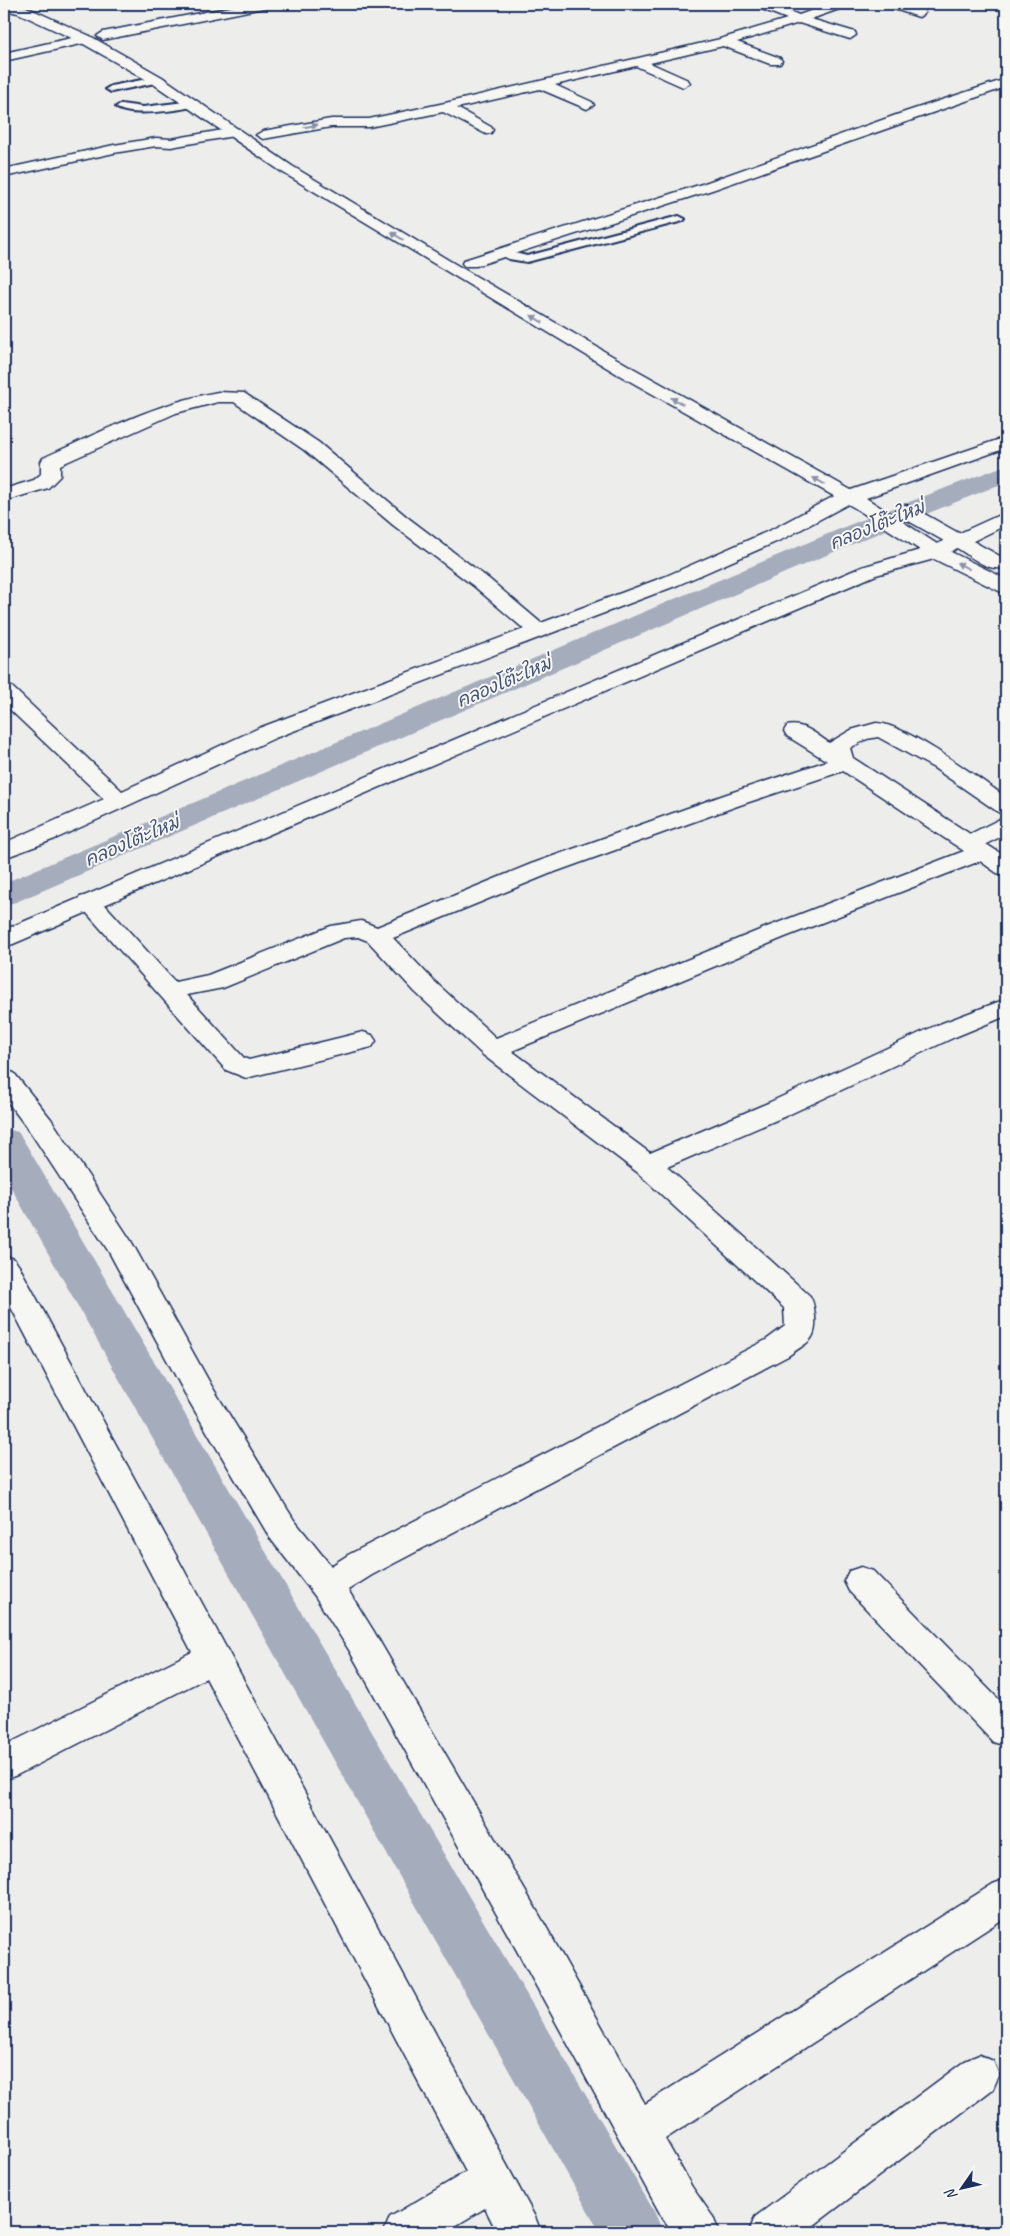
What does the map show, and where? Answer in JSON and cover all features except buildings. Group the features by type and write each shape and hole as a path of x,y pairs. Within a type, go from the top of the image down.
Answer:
{"street":[{"path":"30,4 54,11 103,36 198,90 320,173 431,242 530,297"},
{"path":"4,57 263,4"},
{"path":"760,4 850,35"},
{"path":"263,134 330,123 369,123 445,107 724,42 842,4"},
{"path":"892,4 919,13"},
{"path":"4,6 22,10 85,39 157,80 287,169 449,267 625,371 862,493 1006,587"},
{"path":"724,42 775,61"},
{"path":"637,62 683,83"},
{"path":"470,263 688,193 1006,83"},
{"path":"541,84 587,105"},
{"path":"445,107 486,130"},
{"path":"340,137 351,135 369,123"},
{"path":"4,173 114,149 234,132"},
{"path":"4,495 41,484 51,476 50,462 123,428 195,400 227,396 238,397 311,446 400,521 482,584 537,630"},
{"path":"4,851 47,834 267,733 671,581 778,534 862,493 1006,442"},
{"path":"4,938 869,571 1006,518"},
{"path":"941,543 1006,567"},
{"path":"4,692 119,801"},
{"path":"844,763 838,746 855,735 874,729 882,730 942,763 1006,806"},
{"path":"795,731 1006,868"},
{"path":"377,936 540,869 750,794 844,763"},
{"path":"492,1049 976,848 1006,825"},
{"path":"89,902 235,1064 246,1069 363,1041"},
{"path":"169,991 214,982 340,931 361,929 377,936 424,986 492,1049 648,1165 799,1304 801,1330 777,1348 360,1565 327,1586"},
{"path":"648,1165 778,1109 946,1031 1006,1007"},
{"path":"4,1079 41,1126 121,1248 200,1393 282,1529 327,1586 361,1640 530,1936 677,2202 698,2232"},
{"path":"4,1266 520,2232"},
{"path":"861,1581 1006,1731"},
{"path":"4,1764 213,1658"},
{"path":"638,2132 1006,1896"},
{"path":"770,2232 979,2074"},
{"path":"405,2232 492,2180"}],"lane":[{"path":"111,89 157,80"},
{"path":"121,106 143,110 193,104"},
{"path":"130,121 156,109"},
{"path":"502,253 527,259 678,219"}],"waterway":[{"name":"คลองโต๊ะใหม่","path":"4,895 859,531 1006,473"},
{"path":"4,1141 633,2232"}]}
